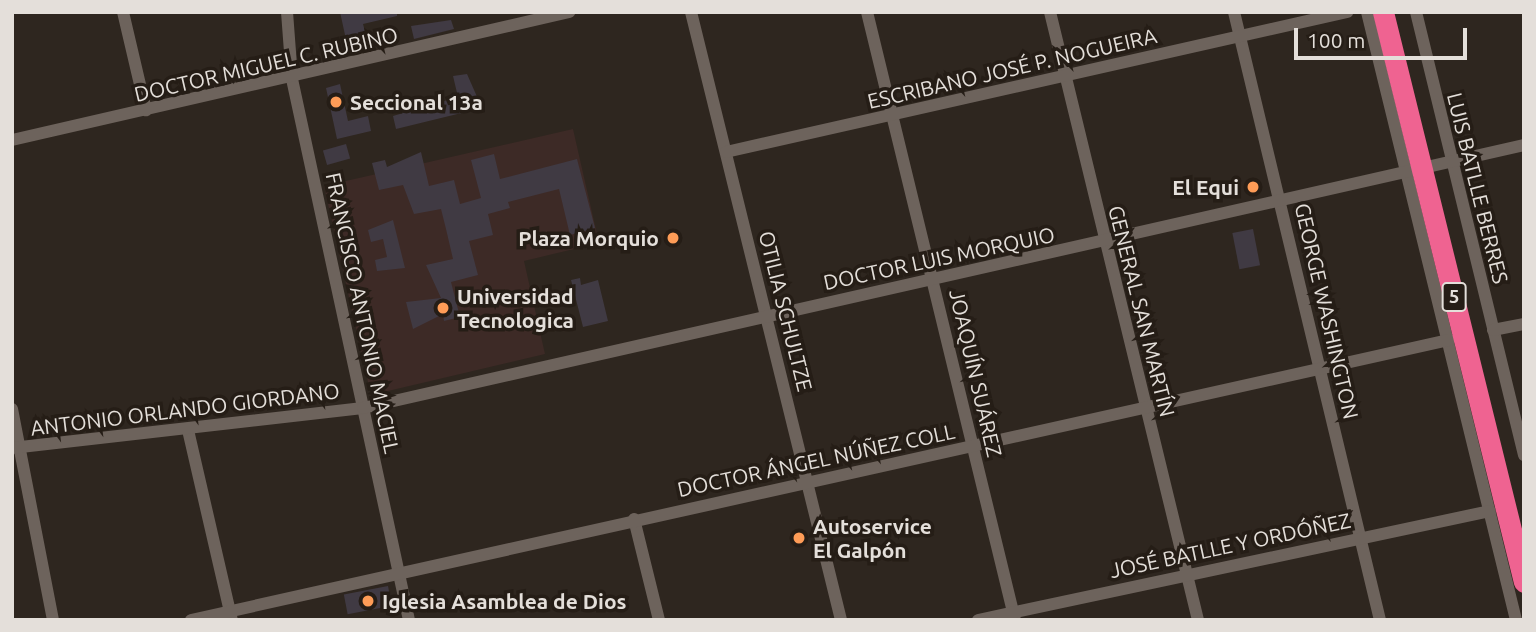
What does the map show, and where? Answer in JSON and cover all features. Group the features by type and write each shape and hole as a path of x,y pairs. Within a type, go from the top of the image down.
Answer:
{"highway":[{"name":"5","path":"1382,12 1429,166 1524,531"},
{"name":"5","path":"1396,12 1524,582"}],"street":[{"path":"123,12 146,110"},
{"name":"FRANCISCO ANTONIO MACIEL","path":"287,12 292,79 410,620"},
{"name":"DOCTOR MIGUEL C. RUBINO","path":"12,140 292,79 511,19 569,12"},
{"name":"OTILIA SCHULTZE","path":"691,12 841,620"},
{"name":"JOAQUÍN SUÁREZ","path":"867,12 895,115 1014,616"},
{"name":"GENERAL SAN MARTÍN","path":"1050,12 1198,620"},
{"name":"GEORGE WASHINGTON","path":"1234,12 1380,620"},
{"name":"ESCRIBANO JOSÉ P. NOGUEIRA","path":"726,152 1347,12"},
{"path":"1367,12 1429,166 1449,340 1516,620"},
{"name":"LUIS BATLLE BERRES","path":"1416,12 1429,166 1493,330 1524,455"},
{"name":"DOCTOR LUIS MORQUIO","path":"363,408 1524,145"},
{"path":"1493,330 1524,324"},
{"name":"DOCTOR ÁNGEL NÚÑEZ COLL","path":"191,620 231,615 400,572 634,519 1449,340"},
{"name":"ANTONIO ORLANDO GIORDANO","path":"15,448 363,408"},
{"path":"12,409 15,448 53,620"},
{"path":"188,430 231,615"},
{"name":"JOSÉ BATLLE Y ORDÓÑEZ","path":"978,620 1014,616 1361,536 1490,511"},
{"path":"634,519 659,620"}],"shaded area":[{"name":"Universidad Tecnologica","path":"573,129 599,243 524,261 545,354 371,395 324,186"}],"building":[{"path":"340,12 397,12 397,16 363,24 367,39 347,44"},
{"path":"451,20 454,29 414,39 411,26"},
{"path":"467,74 482,108 396,129 393,116 458,97 453,76"},
{"name":"Seccional 13a","path":"340,84 348,121 368,116 371,131 337,139 326,88"},
{"path":"346,144 350,158 327,165 323,151"},
{"path":"421,152 429,186 454,180 460,204 481,198 471,160 494,154 500,179 577,159 595,228 570,235 559,189 508,202 510,208 488,214 493,235 469,241 478,275 451,282 460,317 444,321 443,314 413,329 406,302 441,298 426,265 453,259 446,229 441,209 414,214 403,185 379,190 372,163 385,160 387,167"},
{"path":"393,220 405,268 377,271 375,260 387,257 383,239 371,242 368,230"},
{"path":"1253,229 1260,265 1239,269 1232,233"},
{"path":"580,278 581,285 598,280 608,321 583,327 571,280"},
{"name":"Iglesia Asamblea de Dios","path":"388,586 392,606 348,614 344,595"}],"place":[{"name":"Seccional 13a","path":"336,102"},
{"name":"El Equi","path":"1253,187"},
{"name":"Plaza Morquio","path":"673,238"},
{"name":"Universidad Tecnologica","path":"443,308"},
{"name":"Autoservice El Galpón","path":"799,538"},
{"name":"Iglesia Asamblea de Dios","path":"368,601"}]}
